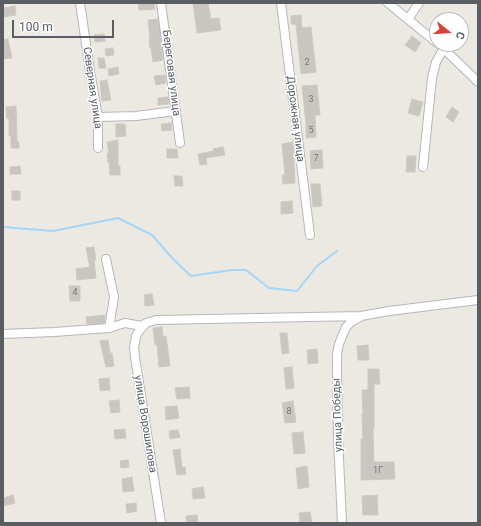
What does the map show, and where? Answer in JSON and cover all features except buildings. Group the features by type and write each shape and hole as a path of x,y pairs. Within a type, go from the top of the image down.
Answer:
{"street":[{"name":"Северная улица","path":"80,3 98,117 98,148"},
{"name":"Береговая улица","path":"162,3 180,143"},
{"name":"Дорожная улица","path":"280,3 310,235"},
{"path":"388,3 429,36"},
{"path":"408,19 417,5"},
{"path":"423,166 432,78 438,52"},
{"path":"448,52 477,78"},
{"path":"98,117 136,116 175,111"},
{"path":"106,258 114,296 109,328"},
{"path":"3,334 109,328 125,323 142,326 156,320 361,316 478,300"},
{"name":"улица Победы","path":"342,523 338,437 338,354 339,344 346,327 361,316"},
{"name":"улица Ворошилова","path":"142,326 135,341 135,357 161,523"}],"waterway":[{"path":"3,227 53,231 118,218 152,235 173,259 191,276 232,270 246,270 269,288 297,291 317,266 337,251"}]}
